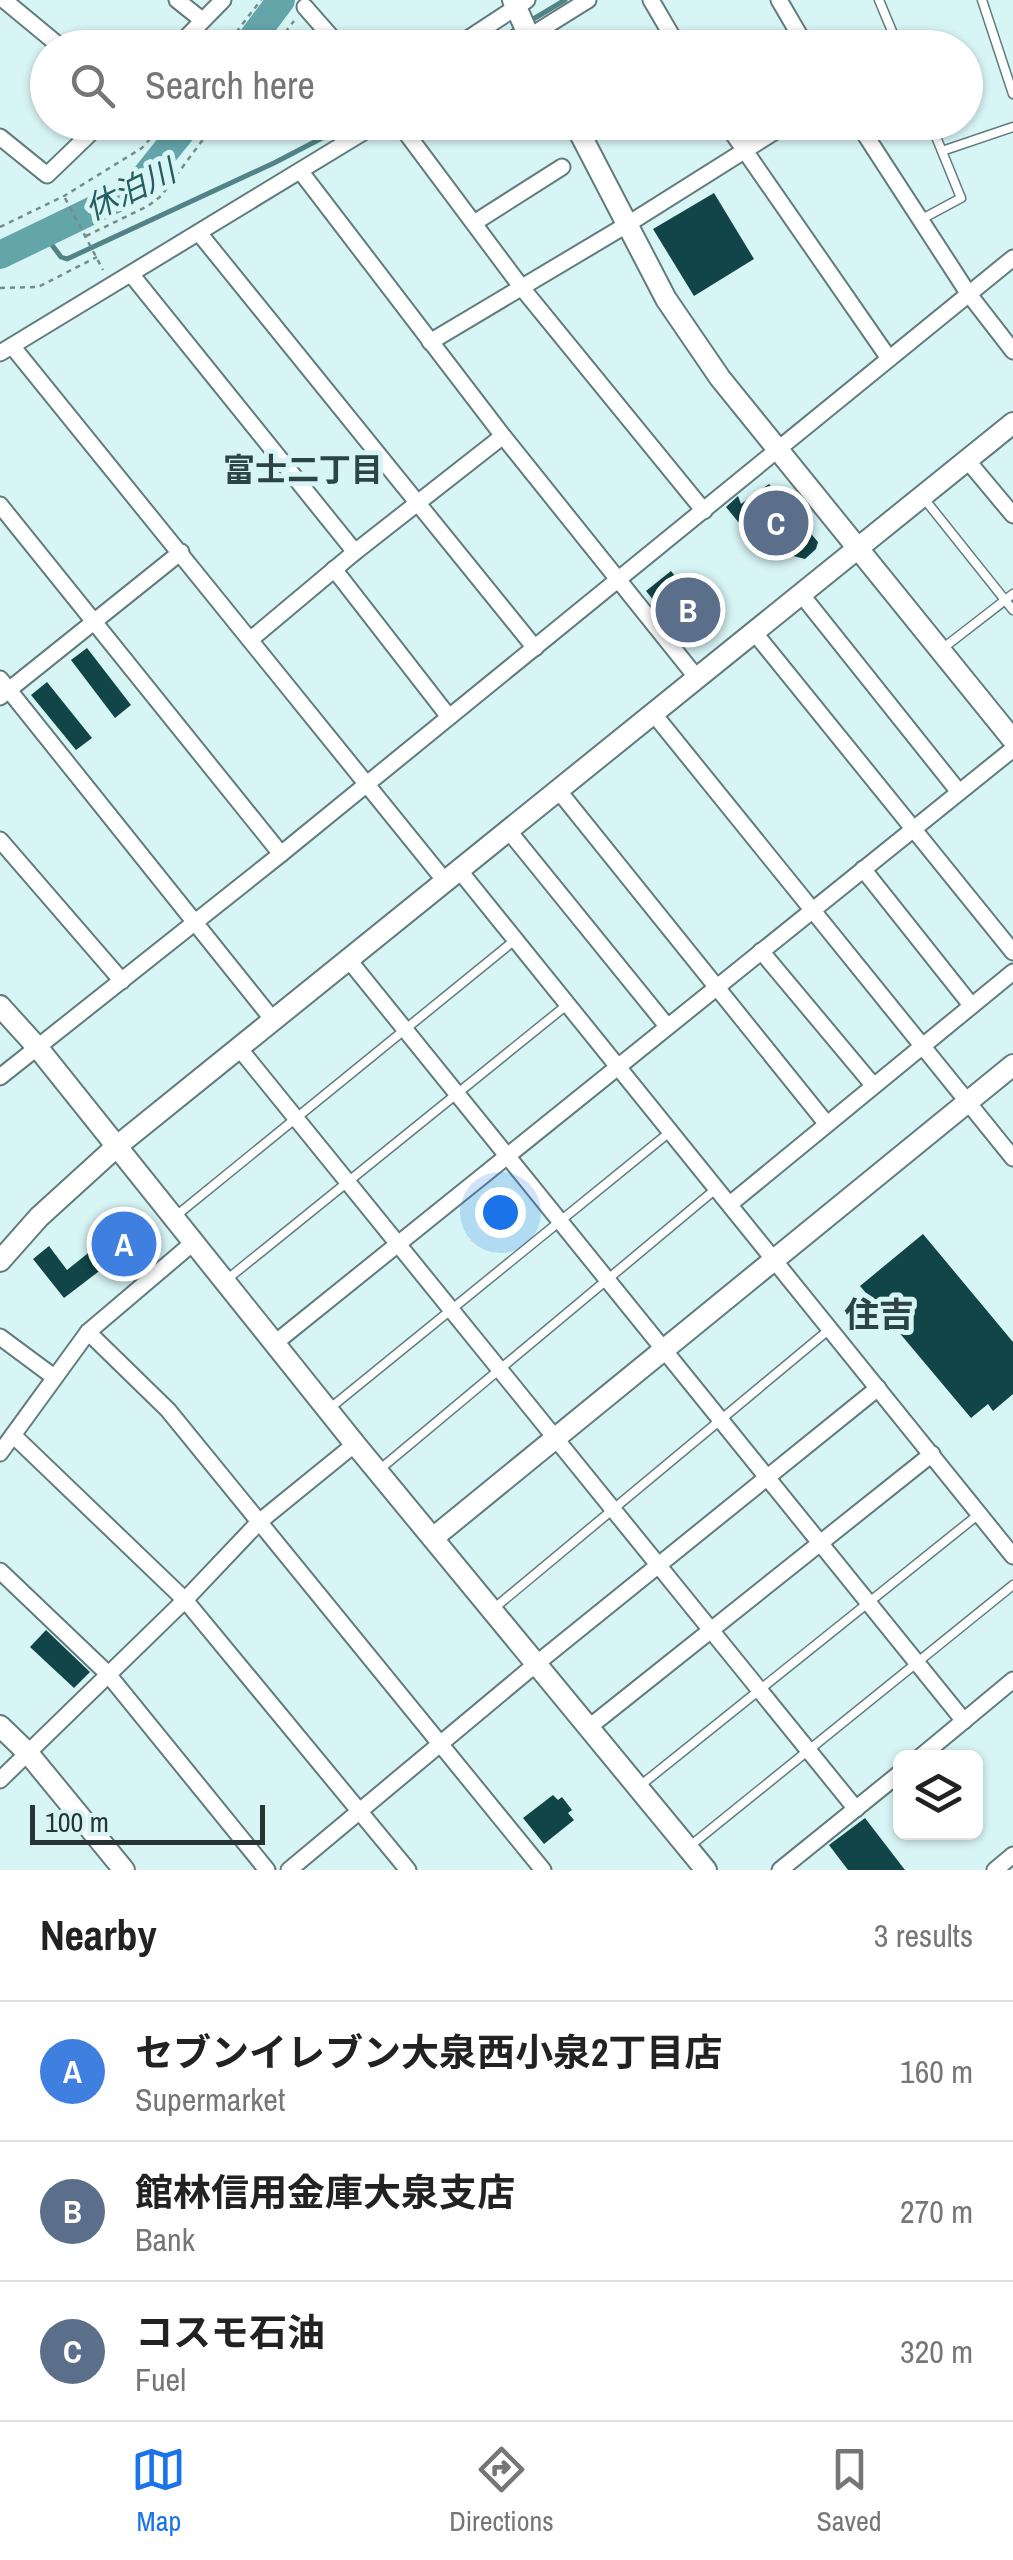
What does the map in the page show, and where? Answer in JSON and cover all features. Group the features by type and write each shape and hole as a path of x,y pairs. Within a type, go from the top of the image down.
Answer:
{"street":[{"path":"4,0 40,30"},
{"path":"177,0 198,16"},
{"path":"193,30 222,0"},
{"path":"522,24 588,0"},
{"path":"651,0 669,30"},
{"path":"778,0 797,30"},
{"path":"306,6 326,30"},
{"path":"0,137 47,175 83,140"},
{"path":"352,140 6,349 180,552 367,784 516,940 1013,1556"},
{"path":"412,140 522,288 704,511"},
{"path":"584,140 666,299 720,378 1013,740"},
{"path":"736,140 888,357"},
{"path":"430,342 762,140"},
{"path":"869,140 968,293 1013,351"},
{"path":"474,223 562,167"},
{"path":"301,172 503,436 697,678"},
{"path":"198,233 535,648"},
{"path":"0,1077 620,580 1013,258"},
{"path":"132,274 355,552"},
{"path":"0,1261 39,1217 116,1146 1013,423"},
{"path":"250,640 503,436"},
{"path":"968,460 1013,515"},
{"path":"0,505 281,854"},
{"path":"180,552 3,688 274,1020"},
{"path":"334,569 449,717"},
{"path":"801,594 959,792"},
{"path":"754,632 1013,952"},
{"path":"653,714 1013,1158"},
{"path":"276,1343 1013,749"},
{"path":"558,790 826,1123"},
{"path":"508,830 667,1026"},
{"path":"0,840 122,981"},
{"path":"863,869 971,1006"},
{"path":"761,951 873,1085"},
{"path":"348,959 964,1721"},
{"path":"730,1204 1013,972"},
{"path":"0,1006 706,1870"},
{"path":"239,1048 856,1809"},
{"path":"434,1538 1013,1065"},
{"path":"0,1454 88,1332 194,1242"},
{"path":"88,1332 168,1410 543,1870"},
{"path":"0,1337 54,1377"},
{"path":"290,1870 536,1664 878,1388"},
{"path":"13,1435 185,1600 408,1870"},
{"path":"0,1780 260,1522 356,1444"},
{"path":"588,1728 932,1454"},
{"path":"0,1571 107,1673 267,1870"},
{"path":"929,1750 1013,1680"},
{"path":"0,1726 28,1753 124,1870"},
{"path":"780,1870 893,1779"},
{"path":"995,1870 1013,1856"}],"lane":[{"path":"879,0 892,30"},
{"path":"982,0 1013,94"},
{"path":"983,138 1013,128"},
{"path":"920,220 962,198 937,140"},
{"path":"942,151 976,140"},
{"path":"922,496 1009,597 1013,610"},
{"path":"939,651 1009,597"},
{"path":"174,1218 516,940"},
{"path":"225,1280 568,1004"},
{"path":"329,1409 671,1131"},
{"path":"379,1470 718,1188"},
{"path":"492,1610 830,1328"},
{"path":"637,1788 979,1514"},
{"path":"687,1848 1013,1584"}],"path":[{"path":"238,30 261,0"},
{"path":"287,30 306,6"},
{"path":"2,224 64,196 150,140"},
{"path":"86,236 161,196 203,140"},
{"path":"64,196 102,268"},
{"path":"0,288 38,287 96,256"}],"building":[{"path":"714,193 754,259 694,296 653,229"},
{"path":"769,484 818,542 805,559 774,551 766,556 726,507 738,496 741,504"},
{"path":"671,571 710,620 686,640 646,591"},
{"path":"87,648 131,705 115,718 71,660"},
{"path":"47,682 92,738 76,750 31,695"},
{"path":"114,1223 146,1263 130,1277 115,1259 64,1298 33,1259 49,1246 67,1270 102,1242 97,1236"},
{"path":"923,1234 1013,1342 1013,1394 993,1411 988,1404 971,1418 860,1286"},
{"path":"46,1630 90,1672 74,1688 30,1647"},
{"path":"553,1795 558,1800 562,1797 574,1820 544,1844 523,1818"},
{"path":"865,1818 905,1870 848,1870 829,1845"}],"waterway":[{"path":"258,30 281,0"},
{"name":"休泊川","path":"530,21 565,0"},
{"name":"休泊川","path":"514,30 521,26"},
{"path":"0,255 120,197 144,178 175,140"},
{"name":"休泊川","path":"43,233 61,257 67,259 318,140"}],"place":[{"name":"コスモ石油","path":"776,523"},
{"name":"館林信用金庫大泉支店","path":"688,610"},
{"name":"セブンイレブン大泉西小泉2丁目店","path":"124,1244"}],"district":[{"name":"富士二丁目","path":"303,470"},
{"name":"住吉","path":"879,1315"}]}
